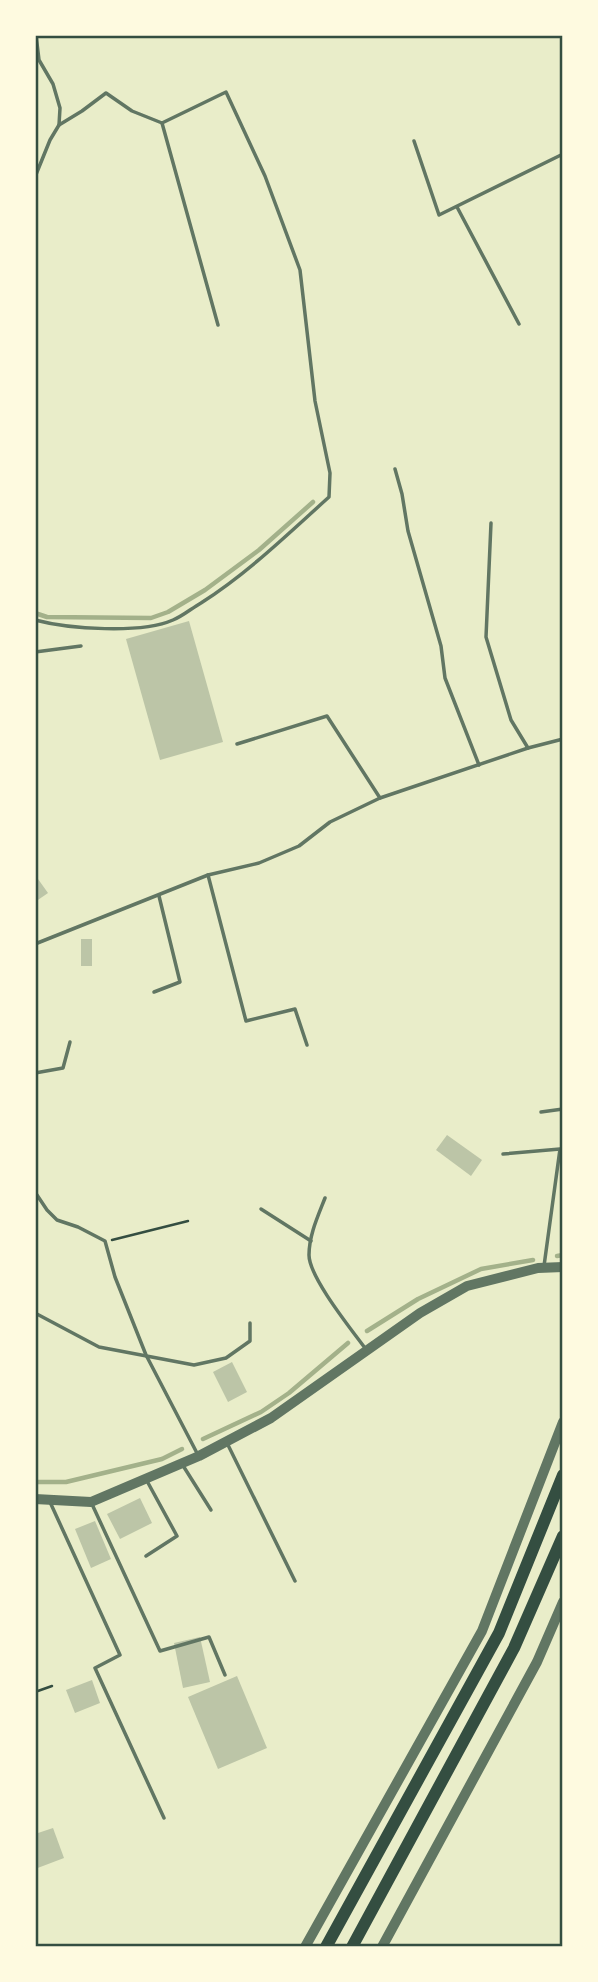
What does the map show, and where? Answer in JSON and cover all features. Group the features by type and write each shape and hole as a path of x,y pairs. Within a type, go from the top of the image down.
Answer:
{"highway":[{"path":"326,1947 499,1633 563,1475"},
{"path":"352,1947 514,1648 563,1536"}],"street":[{"path":"35,1499 91,1502 199,1456 271,1418 420,1313 467,1286 544,1268 563,1267"},
{"path":"304,1947 482,1631 563,1422"},
{"path":"382,1947 537,1662 563,1602"}],"lane":[{"path":"35,177 59,125 60,108 52,84 39,60 36,35"},
{"path":"35,620 54,625 134,629 173,620 217,593 247,570 329,497 330,473 315,401 300,270 265,176 226,92 162,122 132,111 106,93 59,125"},
{"path":"162,122 218,325"},
{"path":"414,141 439,215 563,154"},
{"path":"457,207 519,324"},
{"path":"395,469 408,531 441,646 445,678 479,765"},
{"path":"491,523 485,637 511,720 528,748"},
{"path":"35,652 82,646"},
{"path":"237,744 327,716 380,798"},
{"path":"35,944 208,875 259,863 299,846 330,821 380,798 528,748 563,739"},
{"path":"208,875 246,1021 295,1009 307,1045"},
{"path":"154,992 180,982 158,895"},
{"path":"35,1073 63,1068 70,1042"},
{"path":"541,1112 563,1109"},
{"path":"503,1154 560,1149 544,1268"},
{"path":"35,1192 57,1220 105,1241 115,1277 146,1355 199,1456"},
{"path":"325,1198 312,1231 309,1258 332,1304 367,1349"},
{"path":"261,1209 311,1241"},
{"path":"35,1313 99,1347 194,1365 226,1358 250,1341 250,1323"},
{"path":"227,1443 295,1581"},
{"path":"181,1463 211,1510"},
{"path":"146,1479 177,1536 146,1556"},
{"path":"50,1500 120,1655 95,1668 164,1818"},
{"path":"91,1502 160,1651 209,1637 225,1675"}],"path":[{"path":"105,1241 188,1221"},
{"path":"35,1692 52,1686"}],"building":[{"path":"189,621 223,742 160,760 126,639"},
{"path":"38,879 48,893 35,902 35,882"},
{"path":"81,939 92,939 92,966 81,966"},
{"path":"447,1135 482,1160 471,1176 436,1150"},
{"path":"232,1362 247,1392 228,1402 213,1372"},
{"path":"140,1498 152,1523 120,1539 107,1514"},
{"path":"95,1521 111,1559 91,1568 75,1529"},
{"path":"200,1637 210,1682 183,1688 174,1643"},
{"path":"237,1676 267,1748 218,1769 188,1697"},
{"path":"92,1680 100,1703 75,1713 66,1690"},
{"path":"53,1828 64,1858 35,1869 35,1834"}],"waterway":[{"path":"35,613 47,617 151,618 168,612 205,590 259,550 313,502"},
{"path":"557,1256 563,1255"},
{"path":"367,1331 418,1299 481,1269 533,1260"},
{"path":"203,1439 261,1412 289,1393 348,1343"},
{"path":"35,1482 66,1482 162,1459 182,1449"}]}
